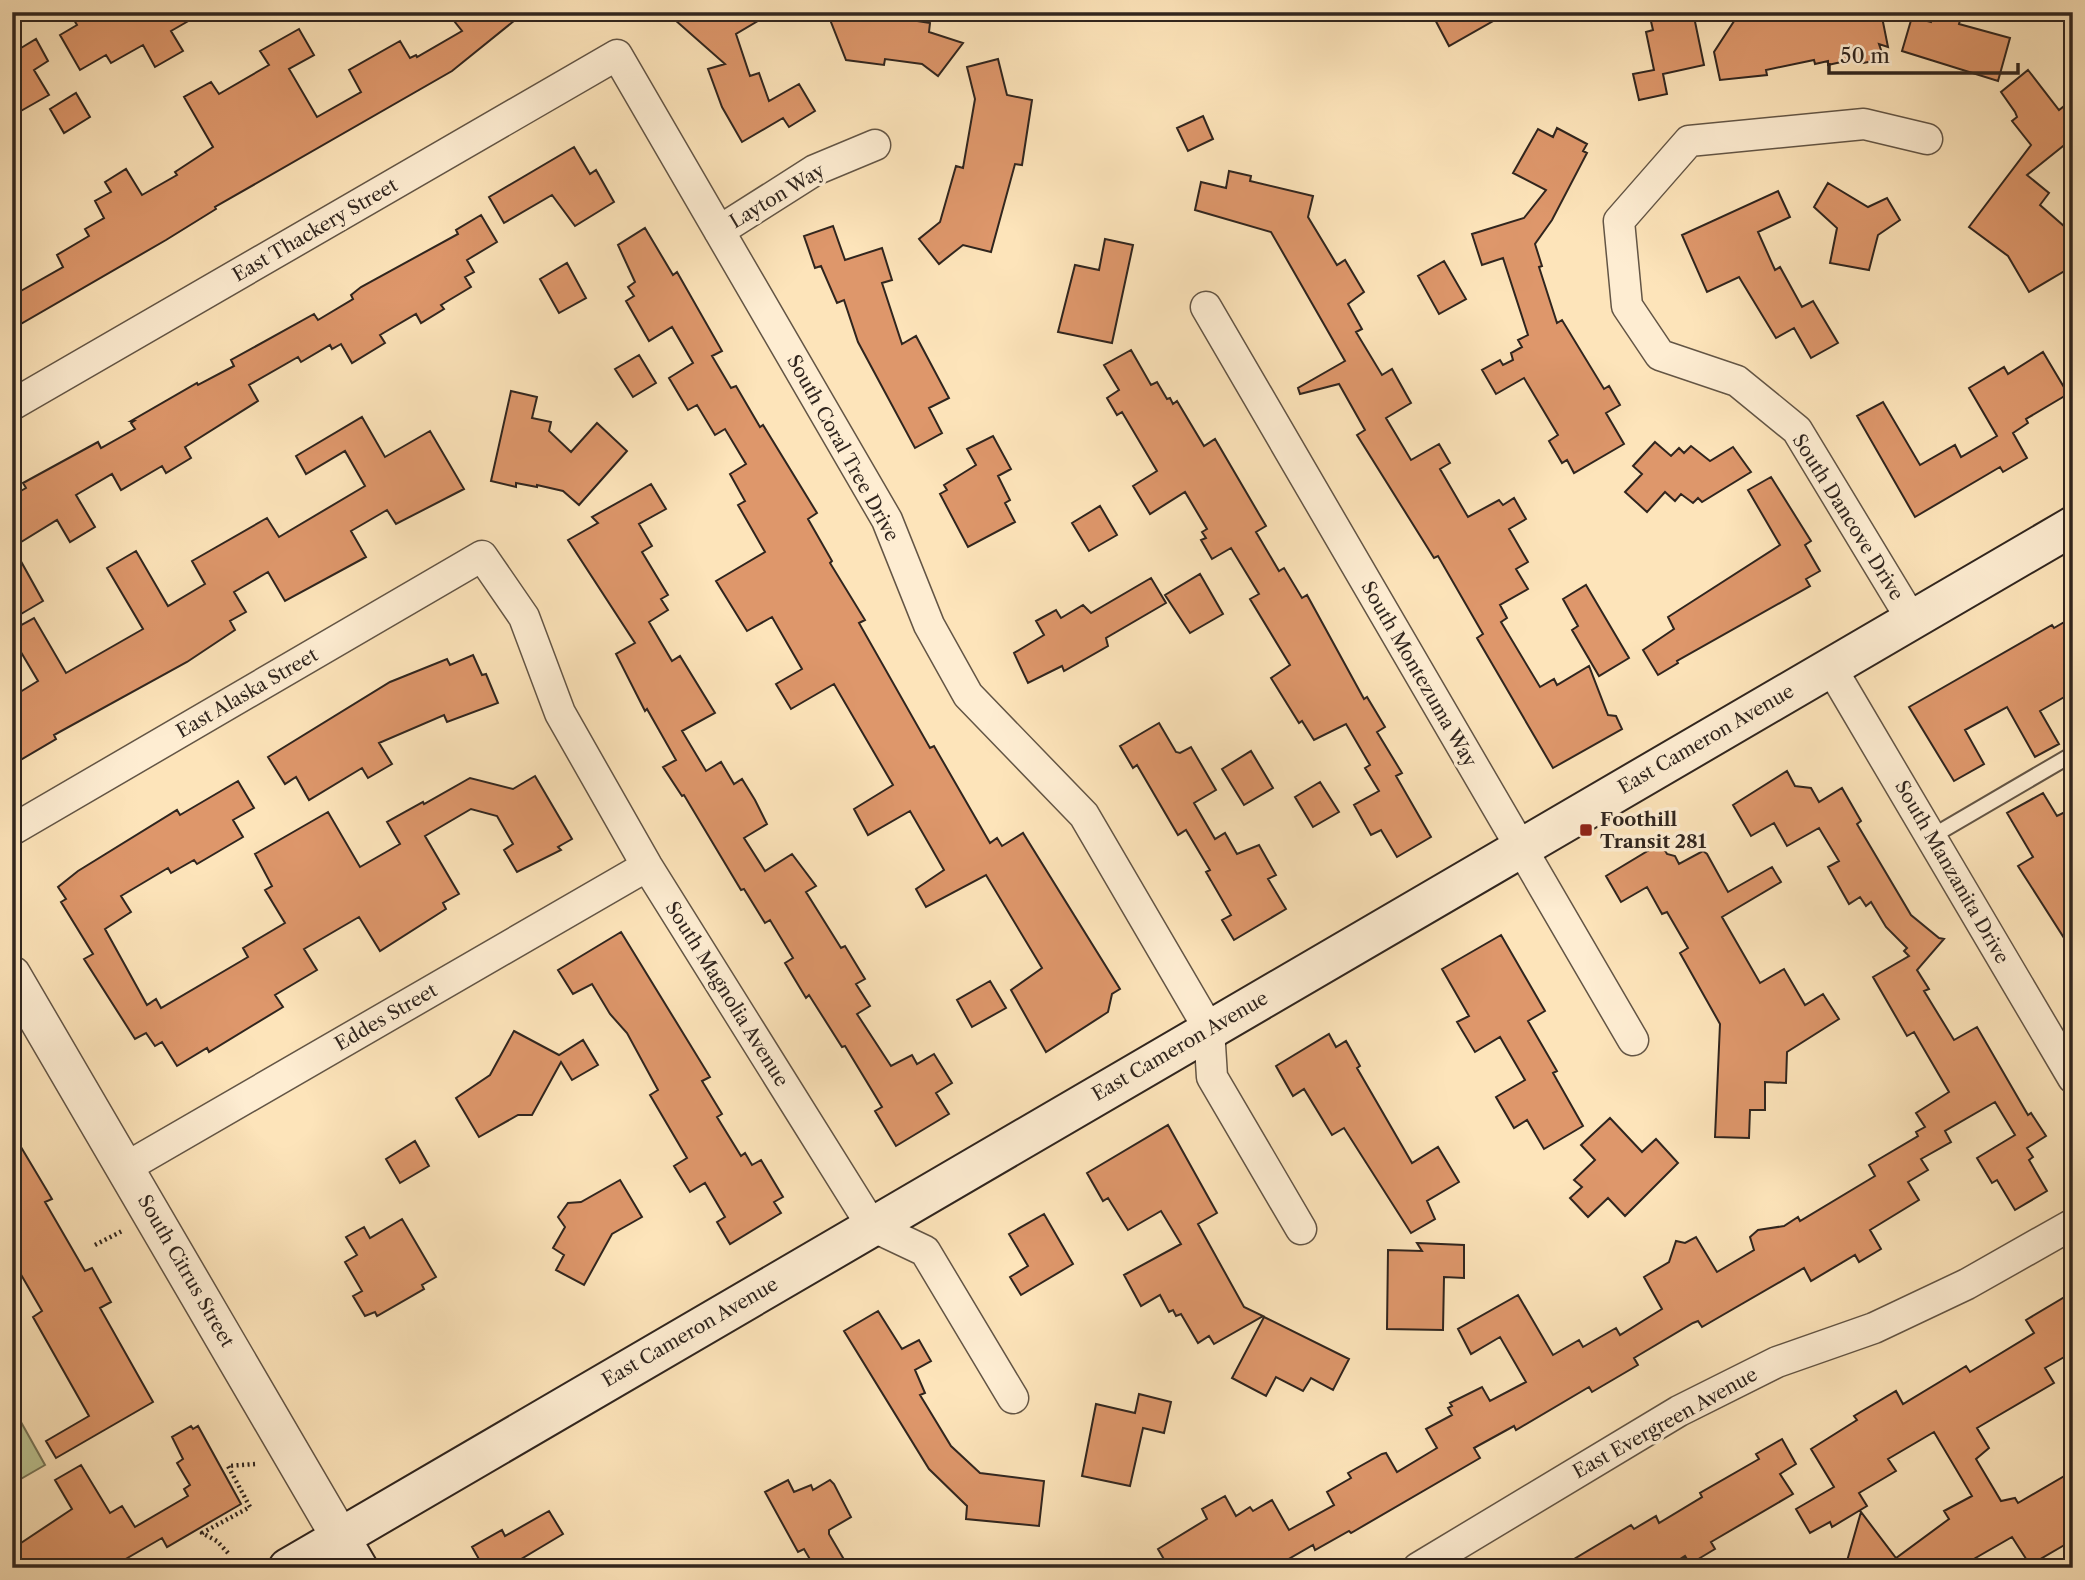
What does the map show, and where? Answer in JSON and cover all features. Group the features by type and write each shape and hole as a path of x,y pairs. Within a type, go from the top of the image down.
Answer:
{"main road":[{"name":"East Cameron Avenue","path":"288,1568 349,1552 872,1226 2073,526"}],"street":[{"name":"South Coral Tree Drive","path":"617,55 887,520 929,625 968,695 1084,815 1209,1029 1212,1077 1301,1229"},
{"name":"East Thackery Street","path":"12,405 617,55"},
{"name":"South Dancove Drive","path":"1912,620 1797,430 1737,381 1660,355 1626,306 1619,221 1689,141 1864,124 1927,139"},
{"name":"Layton Way","path":"719,231 815,170 875,145"},
{"name":"South Montezuma Way","path":"1206,307 1633,1040"},
{"name":"East Alaska Street","path":"12,830 482,556"},
{"name":"South Magnolia Avenue","path":"482,556 524,617 560,713 647,866 872,1226"},
{"name":"South Manzanita Drive","path":"1830,666 2073,1078"},
{"name":"Eddes Street","path":"125,1168 647,866"},
{"name":"South Citrus Street","path":"12,975 349,1552"},
{"name":"East Evergreen Avenue","path":"1418,1568 1679,1411 1777,1362 1874,1328 1967,1284 2073,1224"},
{"path":"872,1226 925,1251 1013,1398"}],"lane":[{"path":"1931,837 2073,754"}],"path":[{"path":"95,1245 124,1230"},
{"path":"228,1553 217,1541 202,1533 250,1507 228,1466 255,1464"}],"green space":[{"path":"12,1406 45,1465 12,1484"}],"building":[{"path":"89,12 204,12 171,31 183,51 155,67 143,45 111,63 106,55 80,70 60,35 77,25 74,20"},
{"path":"447,12 525,12 452,71 215,207 216,209 166,240 12,329 12,296 63,267 57,255 89,236 85,229 104,218 95,201 111,192 105,182 126,169 142,195 177,175 175,172 213,147 184,97 211,82 219,94 269,65 260,51 299,29 314,55 289,69 317,117 361,92 349,70 400,41 410,58 416,55 417,57 462,31"},
{"path":"666,12 773,12 736,34 750,76 759,73 769,101 799,84 815,111 789,127 783,118 742,142 722,107 708,69 725,64"},
{"path":"827,12 887,12 892,17 930,23 929,32 963,43 938,76 922,64 885,59 884,65 846,60"},
{"path":"1431,12 1509,12 1449,46"},
{"path":"1693,12 1704,65 1663,74 1667,94 1639,100 1633,74 1654,70 1646,32 1653,30 1650,17"},
{"path":"1740,12 1832,12 1833,17 1853,12 1881,12 1888,47 1879,44 1884,59 1856,63 1855,59 1828,65 1828,61 1815,64 1814,60 1766,70 1767,75 1720,80 1714,52"},
{"path":"1934,12 1961,17 1959,24 2010,38 1998,81 1902,51 1912,17 1931,22"},
{"path":"12,33 21,48 36,39 48,61 34,70 49,95 19,112 12,101"},
{"path":"998,59 1007,95 1032,100 1022,165 1015,164 991,252 963,245 939,264 919,239 940,222 956,166 963,168 975,99 967,67"},
{"path":"2028,70 2059,110 2073,99 2073,138 2027,175 2049,193 2040,205 2073,234 2073,266 2029,292 2008,256 1969,227 2031,145 2012,121 2017,117 2001,92"},
{"path":"76,93 90,117 64,133 50,109"},
{"path":"1203,116 1213,139 1188,151 1177,128"},
{"path":"1557,128 1587,144 1583,151 1587,153 1552,220 1535,244 1542,266 1539,267 1557,323 1562,320 1604,389 1609,386 1620,405 1606,413 1624,444 1574,473 1567,460 1562,463 1549,441 1558,435 1524,378 1496,394 1482,370 1500,360 1503,365 1513,360 1511,353 1522,347 1518,340 1528,335 1503,258 1482,265 1472,234 1524,218 1546,190 1513,173 1538,129 1553,137"},
{"path":"574,147 590,174 596,170 614,202 575,226 552,195 504,223 489,197"},
{"path":"1229,171 1251,176 1250,181 1313,196 1308,217 1337,265 1345,260 1364,292 1348,304 1362,329 1356,332 1382,375 1392,369 1411,403 1386,418 1411,460 1439,444 1450,463 1440,469 1468,517 1499,500 1503,505 1514,498 1526,519 1509,529 1528,562 1516,569 1528,589 1500,605 1507,618 1501,622 1540,687 1554,679 1557,685 1589,666 1608,715 1616,716 1622,729 1553,768 1477,638 1483,634 1438,556 1434,558 1357,435 1365,430 1339,384 1300,394 1298,388 1345,361 1271,232 1195,210 1201,182 1226,188"},
{"path":"1828,183 1868,207 1887,198 1900,220 1878,235 1869,270 1830,263 1837,228 1814,207"},
{"path":"1778,191 1790,217 1758,232 1775,270 1780,267 1802,307 1813,301 1838,343 1811,358 1794,328 1776,338 1739,277 1707,292 1682,235"},
{"path":"481,215 497,242 467,260 474,272 465,277 471,287 441,305 444,309 421,323 416,314 380,335 385,343 352,363 341,344 332,349 330,345 301,362 298,357 249,385 258,401 185,447 191,458 166,473 162,466 121,490 112,474 76,495 95,527 70,542 57,520 13,547 43,601 21,614 12,599 12,496 26,488 23,483 98,442 101,448 135,429 131,423 134,421 131,421 197,383 198,385 234,366 231,360 314,314 318,320 353,299 351,295 361,287 458,234 456,230"},
{"path":"833,226 845,260 882,248 892,280 882,283 902,344 916,336 949,398 929,408 942,433 915,448 858,342 844,300 837,303 821,266 815,268 804,236"},
{"path":"645,228 673,275 677,272 722,351 712,356 731,388 736,386 760,427 763,425 817,513 808,519 832,561 830,563 865,620 859,623 930,748 934,746 990,843 997,838 1002,846 1023,833 1120,989 1112,994 1108,1012 1046,1052 1011,990 1042,968 986,875 926,907 916,889 944,870 910,811 868,835 854,809 893,785 834,684 791,709 776,684 802,669 772,617 747,631 716,581 765,552 738,505 745,501 730,474 746,464 725,429 715,435 697,405 688,410 669,378 693,363 672,327 649,341 626,301 634,296 628,287 635,282 618,245"},
{"path":"1105,239 1133,245 1112,343 1058,332 1075,265 1099,270"},
{"path":"1444,261 1466,299 1439,314 1418,276"},
{"path":"567,263 586,298 559,313 540,279"},
{"path":"1131,350 1151,385 1157,382 1167,399 1170,398 1173,404 1177,401 1204,446 1215,439 1266,526 1256,532 1279,571 1284,568 1302,598 1307,595 1364,699 1367,697 1385,727 1377,732 1402,773 1396,776 1431,837 1397,857 1381,830 1371,835 1354,805 1379,791 1365,768 1370,765 1346,724 1314,740 1302,721 1299,723 1271,678 1290,665 1250,599 1259,594 1231,548 1212,559 1201,540 1206,538 1202,532 1207,529 1185,492 1150,514 1133,486 1157,471 1122,412 1117,415 1107,398 1119,390 1104,365"},
{"path":"2043,352 2068,394 2026,419 2028,423 2013,433 2027,458 2003,472 2000,467 1915,517 1857,416 1883,402 1920,465 1955,445 1961,457 1997,436 1969,388 2004,367 2008,374"},
{"path":"639,355 656,383 633,397 615,369"},
{"path":"511,391 537,397 532,418 551,422 549,431 571,452 597,423 627,451 579,505 563,491 516,483 516,487 491,481"},
{"path":"362,417 385,457 430,431 464,489 396,524 387,510 351,531 366,557 285,601 268,572 234,592 246,612 230,621 235,630 187,662 54,735 56,739 12,765 12,697 38,681 12,637 12,630 34,618 66,673 143,629 107,568 136,551 168,606 205,584 192,561 267,518 279,537 365,486 345,451 306,474 296,456"},
{"path":"993,436 1011,469 998,476 1010,500 1005,503 1015,522 968,547 940,494 947,490 944,485 976,465 967,449"},
{"path":"1655,442 1671,456 1679,448 1684,453 1691,446 1710,461 1733,447 1751,472 1702,502 1698,498 1693,503 1681,494 1675,501 1665,492 1647,512 1625,492 1642,474 1633,466"},
{"path":"1771,477 1811,541 1805,545 1820,571 1806,579 1810,586 1677,661 1678,663 1658,675 1643,650 1674,629 1668,617 1780,545 1748,490"},
{"path":"651,484 666,509 639,524 652,546 642,552 668,595 661,599 668,610 649,622 672,661 680,656 715,713 682,731 706,771 721,762 734,784 742,779 755,800 767,824 744,838 765,871 792,854 816,886 806,892 841,948 845,946 865,979 856,984 870,1006 857,1014 891,1066 912,1055 917,1064 934,1054 952,1083 936,1093 949,1114 896,1146 875,1111 882,1107 845,1046 842,1047 809,995 806,998 785,963 793,958 770,920 765,923 744,889 741,890 684,795 682,796 663,767 676,760 647,709 645,711 616,654 635,643 568,540 598,523 592,517"},
{"path":"1100,506 1117,535 1089,551 1072,523"},
{"path":"1200,574 1223,614 1190,633 1165,595"},
{"path":"1151,578 1166,603 1106,638 1108,646 1064,671 1062,666 1028,683 1014,653 1044,635 1036,621 1056,610 1061,618 1083,605 1091,613"},
{"path":"1586,585 1629,658 1599,676 1572,630 1578,626 1563,599"},
{"path":"2073,617 2073,692 2040,711 2059,744 2035,757 2007,707 1965,730 1984,764 1954,781 1909,707 2052,625 2054,628"},
{"path":"473,655 482,675 486,674 498,703 447,722 444,715 379,743 392,764 368,778 362,768 309,800 296,777 285,784 268,757 390,682 447,659 450,665"},
{"path":"1159,723 1176,752 1180,753 1191,747 1216,790 1194,803 1215,839 1225,833 1237,854 1259,845 1276,875 1268,879 1286,909 1234,940 1222,920 1231,915 1206,872 1210,870 1186,830 1178,835 1137,765 1133,768 1120,746"},
{"path":"1251,751 1273,788 1244,805 1222,769"},
{"path":"1787,771 1795,786 1811,788 1819,802 1842,788 1861,821 1857,824 1911,915 1939,938 1944,939 1917,970 1929,989 1924,991 1954,1040 1977,1027 2028,1115 2031,1113 2046,1136 2027,1148 2033,1157 2029,1160 2047,1191 2015,1210 1997,1180 1992,1183 1977,1158 2015,1135 1995,1102 1945,1131 1951,1142 1921,1159 1928,1170 1908,1182 1919,1200 1870,1230 1881,1249 1859,1262 1855,1255 1811,1281 1804,1268 1702,1327 1698,1321 1693,1323 1634,1358 1638,1365 1592,1392 1589,1387 1516,1430 1514,1426 1474,1448 1480,1458 1351,1533 1349,1531 1315,1550 1313,1545 1273,1568 1169,1568 1158,1549 1207,1519 1202,1509 1225,1496 1236,1516 1250,1507 1253,1511 1272,1500 1289,1530 1334,1505 1327,1492 1351,1478 1348,1473 1382,1454 1386,1453 1397,1472 1437,1448 1426,1429 1452,1415 1448,1408 1452,1406 1450,1403 1482,1387 1490,1401 1526,1382 1500,1337 1471,1354 1458,1329 1518,1295 1553,1355 1579,1340 1583,1347 1616,1328 1620,1335 1662,1309 1644,1277 1669,1262 1676,1241 1685,1243 1696,1237 1717,1272 1754,1250 1750,1237 1758,1230 1784,1226 1798,1217 1800,1221 1875,1176 1869,1165 1918,1136 1916,1132 1925,1127 1916,1113 1949,1092 1914,1032 1907,1036 1873,977 1909,956 1904,951 1907,948 1886,927 1871,902 1866,906 1860,897 1849,904 1828,867 1839,861 1819,828 1787,846 1774,823 1751,836 1733,805"},
{"path":"535,776 572,839 558,847 561,850 517,872 504,850 513,844 497,816 471,809 425,836 459,894 443,903 446,909 380,951 359,917 304,949 317,970 275,995 283,1007 209,1052 207,1048 177,1066 162,1042 155,1046 146,1033 135,1039 84,959 93,954 61,902 66,899 58,887 78,871 177,810 180,815 238,781 254,808 233,820 243,837 197,864 194,860 171,873 168,868 121,896 131,912 105,929 147,1005 156,999 161,1008 248,957 243,948 285,923 265,890 272,886 255,854 328,812 360,867 400,844 387,822 423,802 424,804 470,778 513,789"},
{"path":"1320,782 1339,812 1313,827 1295,797"},
{"path":"2043,793 2057,816 2065,812 2073,825 2073,952 2018,866 2033,857 2007,813"},
{"path":"1661,843 1667,854 1675,856 1679,864 1703,851 1728,892 1772,867 1781,882 1722,917 1760,983 1784,969 1805,1005 1823,994 1839,1019 1787,1052 1786,1083 1765,1082 1765,1110 1750,1110 1749,1138 1715,1137 1720,1024 1680,953 1688,948 1667,912 1662,914 1647,887 1621,902 1606,876"},
{"path":"621,932 710,1077 702,1081 722,1114 717,1117 741,1156 745,1153 752,1165 761,1160 783,1197 774,1202 781,1213 730,1244 717,1222 725,1217 705,1183 690,1192 674,1166 687,1158 650,1095 658,1090 627,1033 610,1014 592,984 573,994 558,970"},
{"path":"1501,935 1545,1011 1528,1021 1557,1071 1553,1073 1583,1126 1544,1149 1527,1120 1514,1128 1496,1097 1525,1080 1500,1037 1475,1052 1457,1022 1469,1016 1442,969"},
{"path":"990,981 1006,1008 972,1027 957,1000"},
{"path":"514,1031 559,1055 583,1040 598,1065 572,1080 561,1062 532,1115 518,1115 479,1137 456,1098 490,1075"},
{"path":"1329,1034 1336,1047 1346,1041 1360,1066 1357,1068 1412,1163 1438,1147 1459,1182 1427,1201 1435,1219 1411,1233 1344,1128 1332,1135 1304,1089 1293,1096 1276,1066"},
{"path":"1610,1118 1642,1152 1656,1139 1678,1163 1625,1216 1608,1198 1588,1217 1570,1198 1582,1187 1574,1180 1595,1160 1581,1145"},
{"path":"1168,1125 1217,1213 1198,1224 1244,1307 1263,1316 1214,1344 1209,1336 1198,1343 1181,1314 1176,1316 1173,1310 1169,1312 1160,1295 1141,1306 1124,1275 1181,1244 1161,1211 1128,1230 1108,1198 1103,1201 1087,1173"},
{"path":"12,1132 52,1199 45,1202 85,1271 92,1268 111,1302 100,1308 153,1402 56,1458 46,1441 89,1416 33,1317 42,1311 12,1259"},
{"path":"415,1141 429,1166 400,1183 386,1159"},
{"path":"620,1180 642,1217 612,1234 584,1285 556,1270 564,1255 553,1248 565,1227 558,1217 568,1203 581,1202"},
{"path":"1044,1214 1073,1264 1021,1295 1010,1277 1028,1266 1009,1234"},
{"path":"402,1219 436,1277 422,1285 424,1289 377,1316 375,1312 365,1316 353,1296 362,1291 345,1262 357,1255 346,1237 364,1227 370,1238"},
{"path":"1417,1243 1464,1245 1464,1278 1444,1277 1443,1330 1387,1329 1388,1250 1422,1251"},
{"path":"2073,1292 2073,1352 2045,1368 2054,1383 1977,1428 1989,1448 1976,1459 2001,1501 2015,1498 2018,1503 2073,1471 2073,1540 2030,1565 2012,1537 1958,1568 1845,1568 1861,1512 1896,1558 1949,1519 1944,1511 1972,1496 1934,1432 1888,1459 1896,1471 1859,1493 1867,1506 1832,1527 1830,1522 1810,1533 1796,1509 1834,1487 1811,1449 1857,1420 1854,1416 1896,1391 1903,1404 1966,1366 1970,1372 2034,1333 2026,1320"},
{"path":"878,1311 902,1349 919,1340 931,1361 915,1370 925,1393 920,1395 951,1446 980,1473 1044,1481 1039,1526 966,1519 967,1506 929,1469 844,1331"},
{"path":"1264,1317 1349,1359 1333,1390 1311,1378 1303,1391 1276,1377 1266,1396 1232,1378"},
{"path":"1139,1394 1171,1402 1164,1433 1143,1428 1130,1486 1082,1476 1096,1404 1135,1413"},
{"path":"191,1426 193,1429 198,1426 241,1504 167,1547 162,1538 110,1568 12,1568 12,1549 72,1509 55,1480 81,1465 110,1513 122,1506 135,1527 188,1496 184,1489 190,1485 177,1463 183,1459 172,1437"},
{"path":"1782,1439 1796,1464 1780,1474 1793,1494 1711,1542 1715,1549 1690,1564 1685,1556 1666,1568 1559,1568 1631,1525 1634,1529 1656,1516 1659,1523 1702,1497 1700,1493 1759,1459 1756,1454"},
{"path":"788,1480 794,1492 811,1485 813,1490 830,1480 834,1484 851,1517 829,1530 829,1534 849,1568 815,1568 804,1549 798,1552 765,1492"},
{"path":"549,1511 563,1534 506,1568 484,1568 472,1547 502,1530 505,1536"}],"place":[{"name":"Foothill Transit 281","path":"1586,830"}]}
